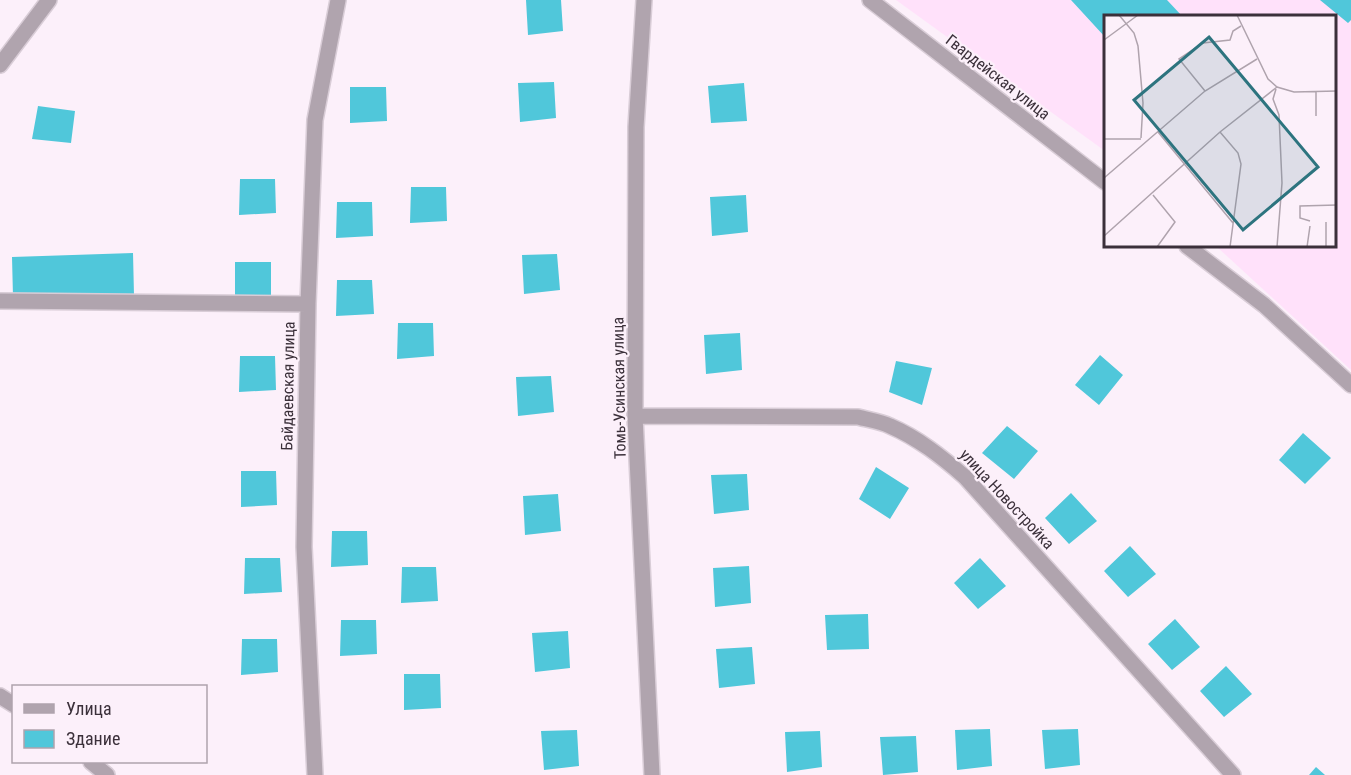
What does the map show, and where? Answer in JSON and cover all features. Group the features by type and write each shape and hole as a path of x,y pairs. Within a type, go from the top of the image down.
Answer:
{"street":[{"path":"0,65 49,0"},
{"name":"Байдаевская улица","path":"315,775 304,547 308,304 315,120 338,0"},
{"name":"Томь-Усинская улица","path":"644,0 636,127 635,416 652,775"},
{"name":"Гвардейская улица","path":"870,0 1104,181"},
{"path":"1190,248 1264,305 1351,385"},
{"path":"0,301 308,304"},
{"name":"улица Новостройка","path":"635,416 858,417 889,425 914,438 941,456 965,477 1233,775"},
{"path":"93,763 107,775"}],"shaded area":[{"path":"896,0 1351,0 1351,370 1218,248 1336,248 1336,15 1104,15 1104,150"}],"building":[{"path":"526,0 561,0 563,31 528,35"},
{"path":"1071,0 1167,0 1181,15 1104,15 1104,36"},
{"path":"1320,0 1351,0 1351,20 1348,23"},
{"path":"554,82 556,118 520,122 518,83"},
{"path":"744,83 747,121 711,123 708,86"},
{"path":"350,87 386,87 387,121 350,123"},
{"path":"38,106 75,111 71,143 32,139"},
{"path":"240,179 275,179 276,213 239,215"},
{"path":"411,187 446,187 447,221 410,223"},
{"path":"746,195 748,232 712,236 710,197"},
{"path":"337,202 372,202 373,236 336,238"},
{"path":"133,253 134,295 13,297 12,257"},
{"path":"557,254 560,290 524,294 522,255"},
{"path":"235,262 271,262 271,296 235,298"},
{"path":"337,280 372,280 374,314 336,316"},
{"path":"398,323 433,323 434,356 397,359"},
{"path":"740,333 742,370 706,374 704,335"},
{"path":"1100,355 1123,375 1099,405 1075,385"},
{"path":"240,356 275,356 276,390 239,392"},
{"path":"896,361 932,368 922,405 889,392"},
{"path":"551,376 554,412 518,416 516,377"},
{"path":"1007,426 1038,451 1014,479 982,453"},
{"path":"1303,433 1331,458 1305,484 1279,460"},
{"path":"876,467 909,488 890,519 859,499"},
{"path":"241,471 276,471 277,505 241,507"},
{"path":"747,474 749,510 714,514 711,475"},
{"path":"1071,493 1097,521 1069,544 1045,518"},
{"path":"558,494 561,531 525,535 523,496"},
{"path":"332,531 367,531 368,565 331,567"},
{"path":"1130,546 1156,574 1128,597 1104,571"},
{"path":"245,558 280,558 282,592 244,594"},
{"path":"980,558 1006,586 978,609 954,583"},
{"path":"749,566 751,603 715,607 713,568"},
{"path":"402,567 436,567 438,601 401,603"},
{"path":"868,614 869,649 827,650 825,615"},
{"path":"1175,619 1200,647 1172,670 1148,644"},
{"path":"341,620 376,620 377,654 340,656"},
{"path":"568,631 570,668 535,672 532,633"},
{"path":"242,639 277,639 278,672 241,675"},
{"path":"752,647 755,684 719,688 716,649"},
{"path":"1226,666 1252,694 1224,717 1200,691"},
{"path":"404,674 440,674 441,708 404,710"},
{"path":"990,729 992,766 957,770 955,730"},
{"path":"1078,729 1080,765 1045,769 1042,730"},
{"path":"577,730 579,766 544,770 541,731"},
{"path":"820,731 822,767 787,772 785,732"},
{"path":"916,736 918,772 883,775 880,737"},
{"path":"1316,767 1325,775 1309,775"}]}
